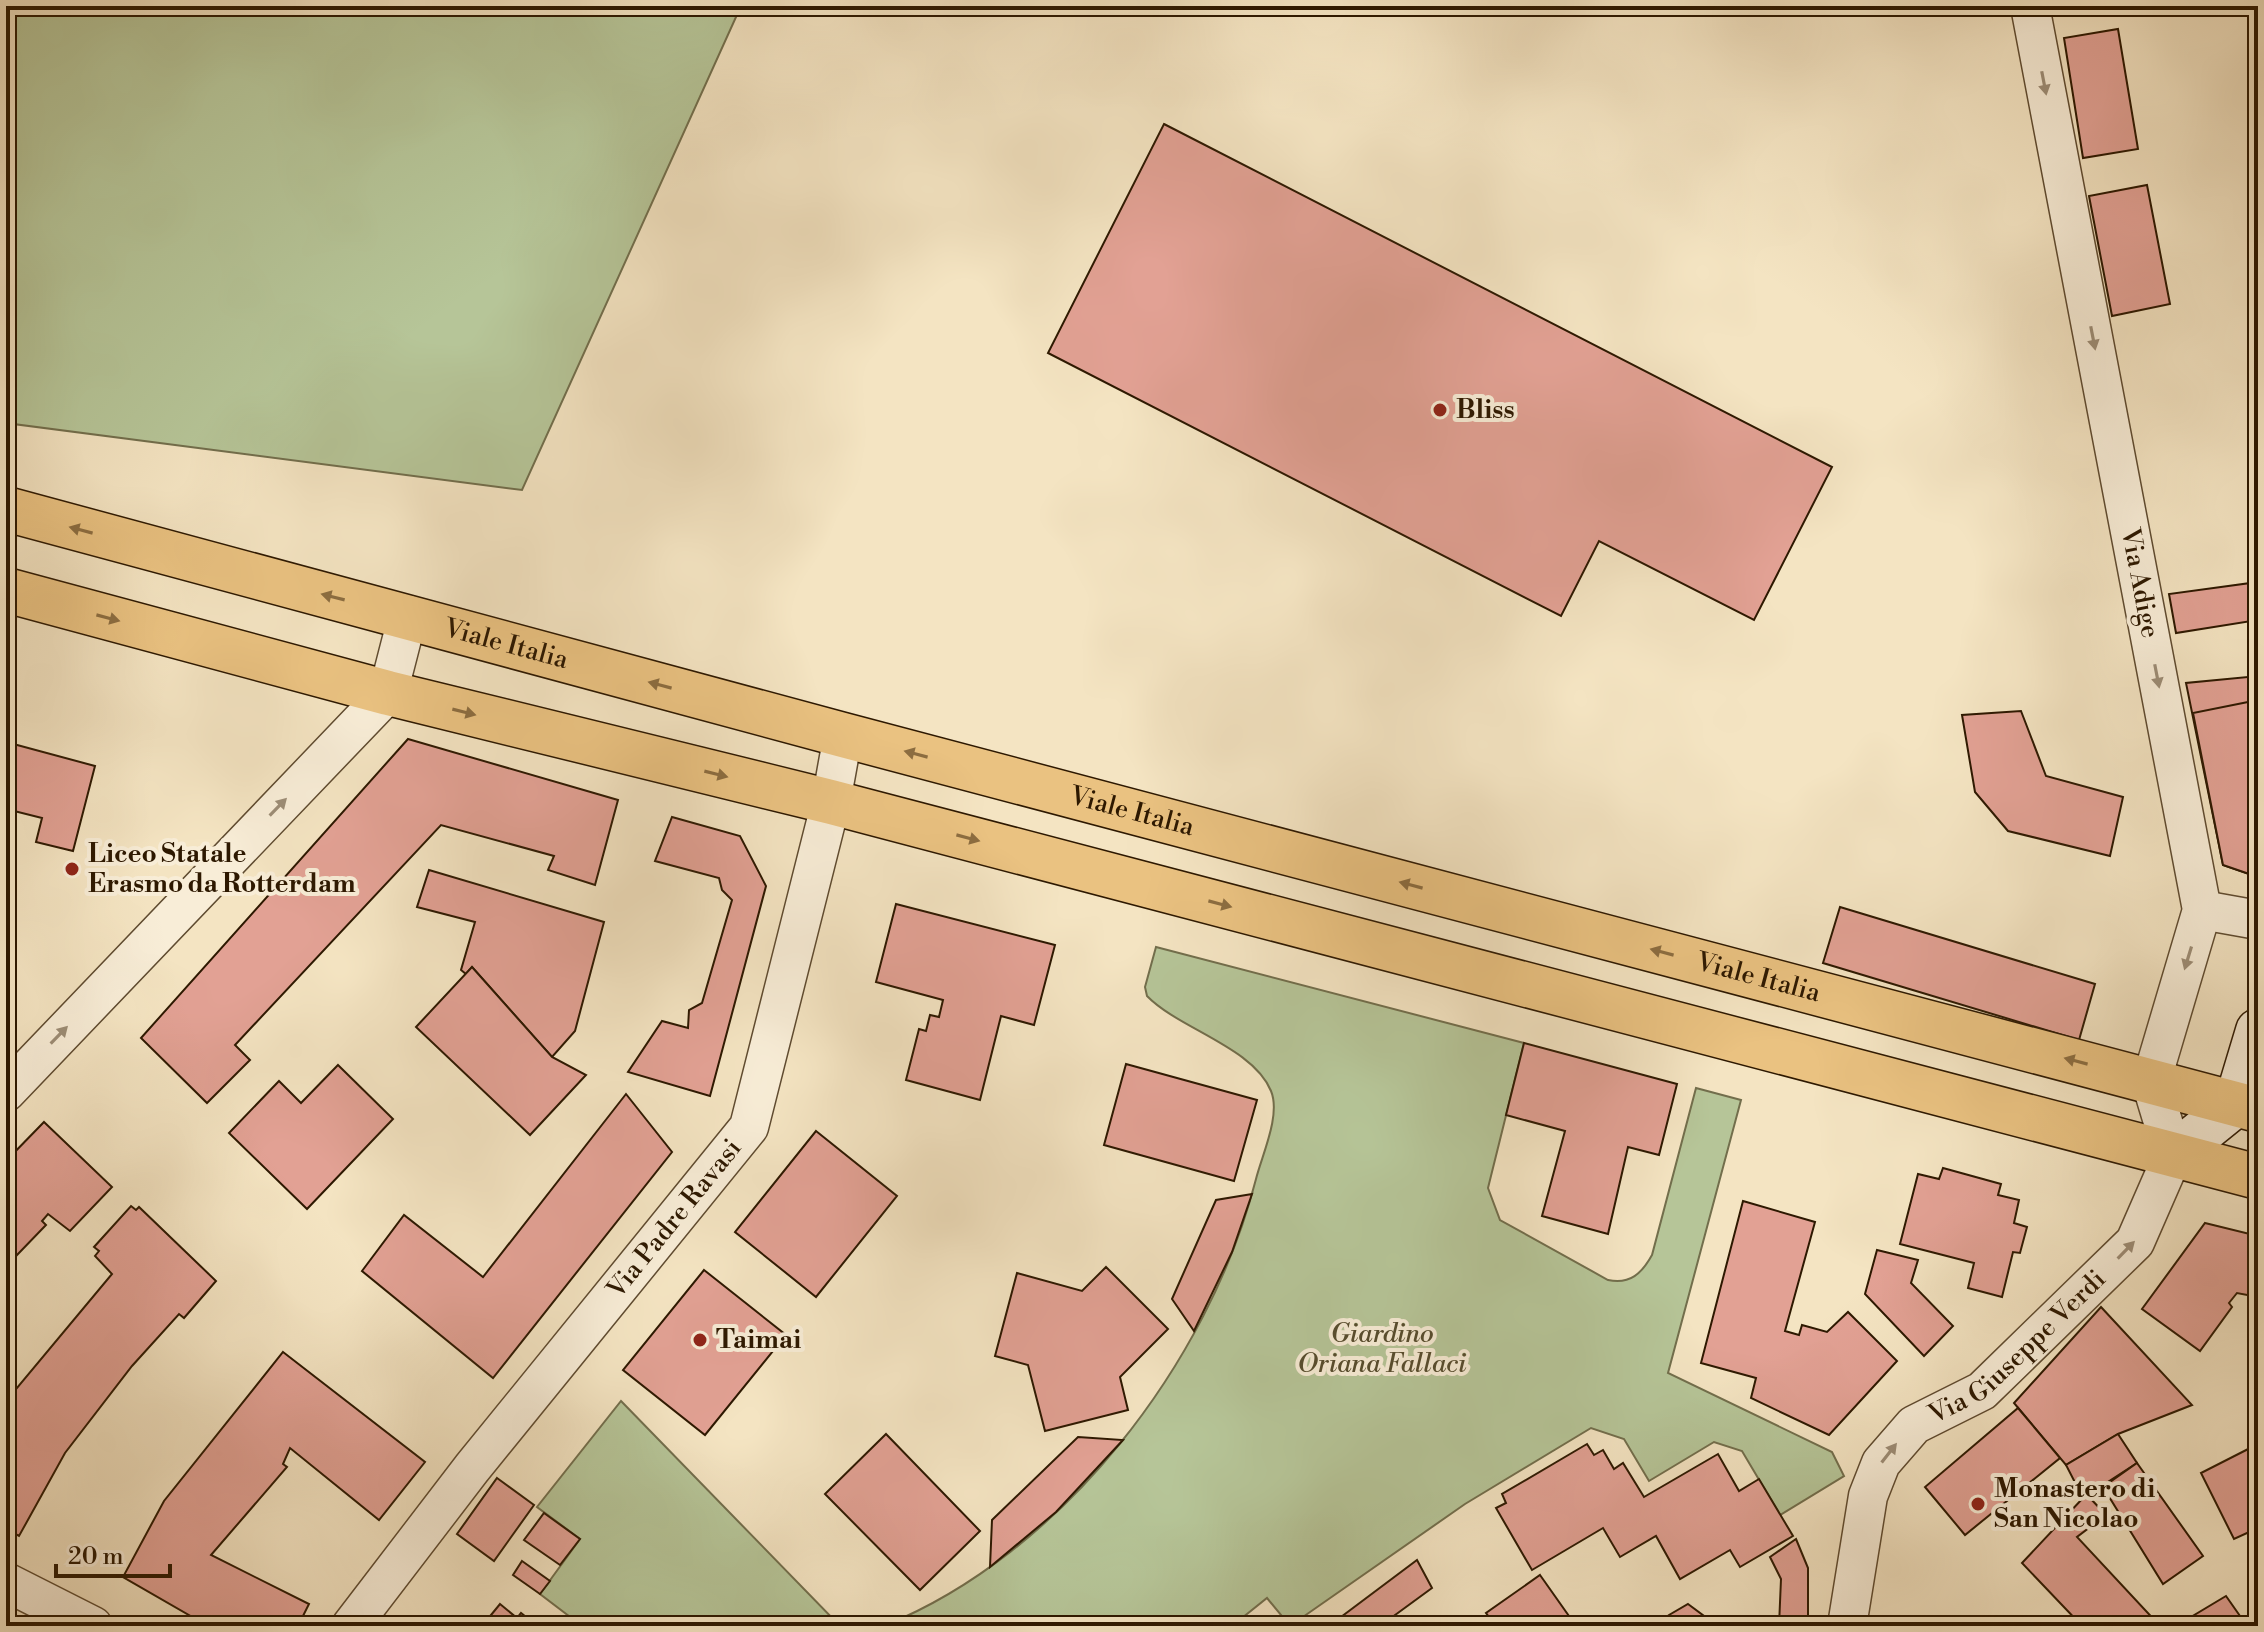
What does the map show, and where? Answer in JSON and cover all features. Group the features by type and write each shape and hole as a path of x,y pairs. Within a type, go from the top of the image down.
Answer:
{"main road":[{"name":"Viale Italia","path":"6,509 408,615 843,735 2247,1107"},
{"path":"6,590 388,693 831,802 2258,1177"}],"street":[{"name":"Via Adige","path":"2030,6 2202,910 2151,1082"},
{"path":"6,1092 388,693 408,615"},
{"name":"Via Padre Ravasi","path":"351,1626 472,1468 749,1127 831,802 843,735"},
{"path":"2202,910 2258,920"},
{"path":"2151,1082 2173,1155 2247,1107 2258,1031"},
{"name":"Via Giuseppe Verdi","path":"1847,1626 1862,1525 1881,1463 1914,1425 1982,1391 2135,1242 2173,1155"},
{"path":"6,1582 93,1626"}],"green space":[{"path":"6,6 741,6 522,490 6,423"},
{"name":"Giardino Oriana Fallaci","path":"1156,947 1524,1043 1488,1188 1500,1220 1608,1280 1629,1279 1644,1267 1652,1255 1696,1088 1741,1100 1668,1373 1832,1452 1844,1476 1780,1515 1742,1451 1714,1442 1649,1481 1624,1439 1591,1428 1465,1504 1290,1626 1267,1598 1232,1626 884,1626 949,1594 1011,1552 1068,1501 1119,1444 1165,1382 1203,1316 1234,1248 1270,1135 1274,1112 1271,1091 1249,1062 1177,1019 1147,996 1145,987"},
{"path":"621,1401 840,1626 582,1626 540,1594 580,1539 537,1507"}],"building":[{"path":"2118,29 2138,149 2083,158 2064,38"},
{"name":"Bliss","path":"1164,124 1832,467 1754,620 1599,541 1561,616 1048,353"},
{"path":"2147,185 2170,304 2112,316 2089,196"},
{"path":"2258,582 2258,620 2176,633 2169,594"},
{"path":"2258,676 2258,877 2223,865 2186,683"},
{"path":"2258,700 2258,877 2223,865 2193,713"},
{"path":"2021,711 2046,776 2123,797 2110,856 2008,831 1975,792 1962,715"},
{"path":"408,739 618,800 595,885 548,870 554,856 441,825 235,1045 250,1060 207,1103 141,1038"},
{"path":"6,742 95,766 73,851 36,842 42,818 6,809"},
{"path":"672,817 740,836 766,886 710,1096 628,1072 662,1021 688,1028 689,1010 702,1003 732,900 722,890 719,878 655,861"},
{"path":"429,870 604,922 575,1031 552,1057 472,967 466,974 461,970 475,922 417,907"},
{"path":"896,904 1055,945 1034,1025 1001,1016 980,1100 906,1080 919,1029 926,1031 930,1015 939,1017 943,1000 876,982"},
{"path":"1840,907 2095,984 2079,1040 1823,963"},
{"path":"472,967 552,1057 586,1075 530,1135 416,1027"},
{"path":"1524,1043 1677,1084 1659,1155 1628,1147 1608,1234 1542,1216 1565,1131 1506,1115"},
{"path":"1126,1064 1257,1100 1234,1181 1104,1145"},
{"path":"338,1065 393,1119 307,1209 229,1133 279,1081 301,1103"},
{"path":"626,1094 672,1152 493,1378 362,1271 404,1215 483,1277"},
{"path":"44,1122 112,1187 70,1231 48,1214 42,1221 46,1225 17,1255 13,1251 6,1258 6,1161"},
{"path":"816,1131 897,1196 816,1297 735,1232"},
{"path":"1943,1168 2001,1184 1998,1195 2019,1200 2014,1223 2027,1227 2020,1253 2013,1252 2002,1297 1968,1288 1974,1263 1900,1244 1918,1174 1939,1179"},
{"path":"1252,1194 1232,1252 1194,1331 1172,1299 1216,1200"},
{"path":"1743,1201 1815,1222 1785,1331 1799,1335 1802,1325 1827,1332 1848,1312 1897,1361 1829,1435 1751,1398 1756,1378 1701,1363"},
{"path":"131,1206 136,1210 139,1207 216,1281 184,1318 179,1314 132,1366 65,1453 19,1536 6,1529 6,1401 112,1274 95,1256 99,1251 94,1247"},
{"path":"2205,1223 2258,1236 2258,1297 2237,1293 2229,1303 2232,1307 2200,1351 2142,1309"},
{"path":"1877,1250 1918,1260 1911,1283 1953,1326 1924,1356 1865,1294"},
{"path":"1106,1267 1168,1329 1120,1377 1128,1410 1045,1431 1028,1365 995,1356 1017,1273 1082,1291"},
{"path":"704,1270 786,1335 705,1435 623,1370"},
{"path":"2101,1307 2192,1405 2118,1434 2066,1465 2014,1403"},
{"path":"283,1352 425,1462 379,1520 290,1448 283,1464 287,1467 211,1555 309,1604 298,1626 208,1626 123,1577 164,1501"},
{"path":"2018,1408 2060,1458 1965,1535 1925,1487"},
{"path":"886,1434 980,1531 920,1590 825,1494"},
{"path":"2118,1434 2137,1463 2083,1498 2066,1465"},
{"path":"1078,1437 1123,1440 1056,1512 990,1567 992,1520"},
{"path":"1587,1444 1594,1455 1603,1450 1614,1469 1623,1463 1644,1497 1718,1454 1739,1491 1759,1479 1793,1536 1740,1567 1730,1550 1680,1579 1656,1536 1620,1557 1603,1528 1532,1570 1496,1508 1506,1503 1502,1494"},
{"path":"2258,1444 2258,1528 2234,1539 2201,1473"},
{"path":"2137,1463 2203,1556 2163,1584 2103,1487"},
{"path":"497,1478 534,1505 494,1561 457,1534"},
{"path":"2089,1497 2106,1515 2077,1537 2160,1626 2082,1626 2022,1563 2083,1498"},
{"path":"544,1513 580,1539 560,1565 524,1540"},
{"path":"1796,1539 1808,1568 1808,1626 1779,1626 1781,1579 1770,1557"},
{"path":"1417,1560 1432,1588 1380,1626 1329,1626"},
{"path":"522,1561 550,1581 540,1594 513,1575"},
{"path":"1540,1575 1576,1626 1496,1626 1486,1613"},
{"path":"2226,1596 2247,1626 2176,1626"},
{"path":"500,1604 517,1618 521,1613 537,1626 482,1626"},
{"path":"1688,1604 1704,1616 1687,1626 1676,1626 1669,1615"}],"place":[{"name":"Bliss","path":"1440,410"},
{"name":"Liceo Statale Erasmo da Rotterdam","path":"72,869"},
{"name":"Taimai","path":"700,1340"},
{"name":"Monastero di San Nicolao","path":"1978,1504"}]}
